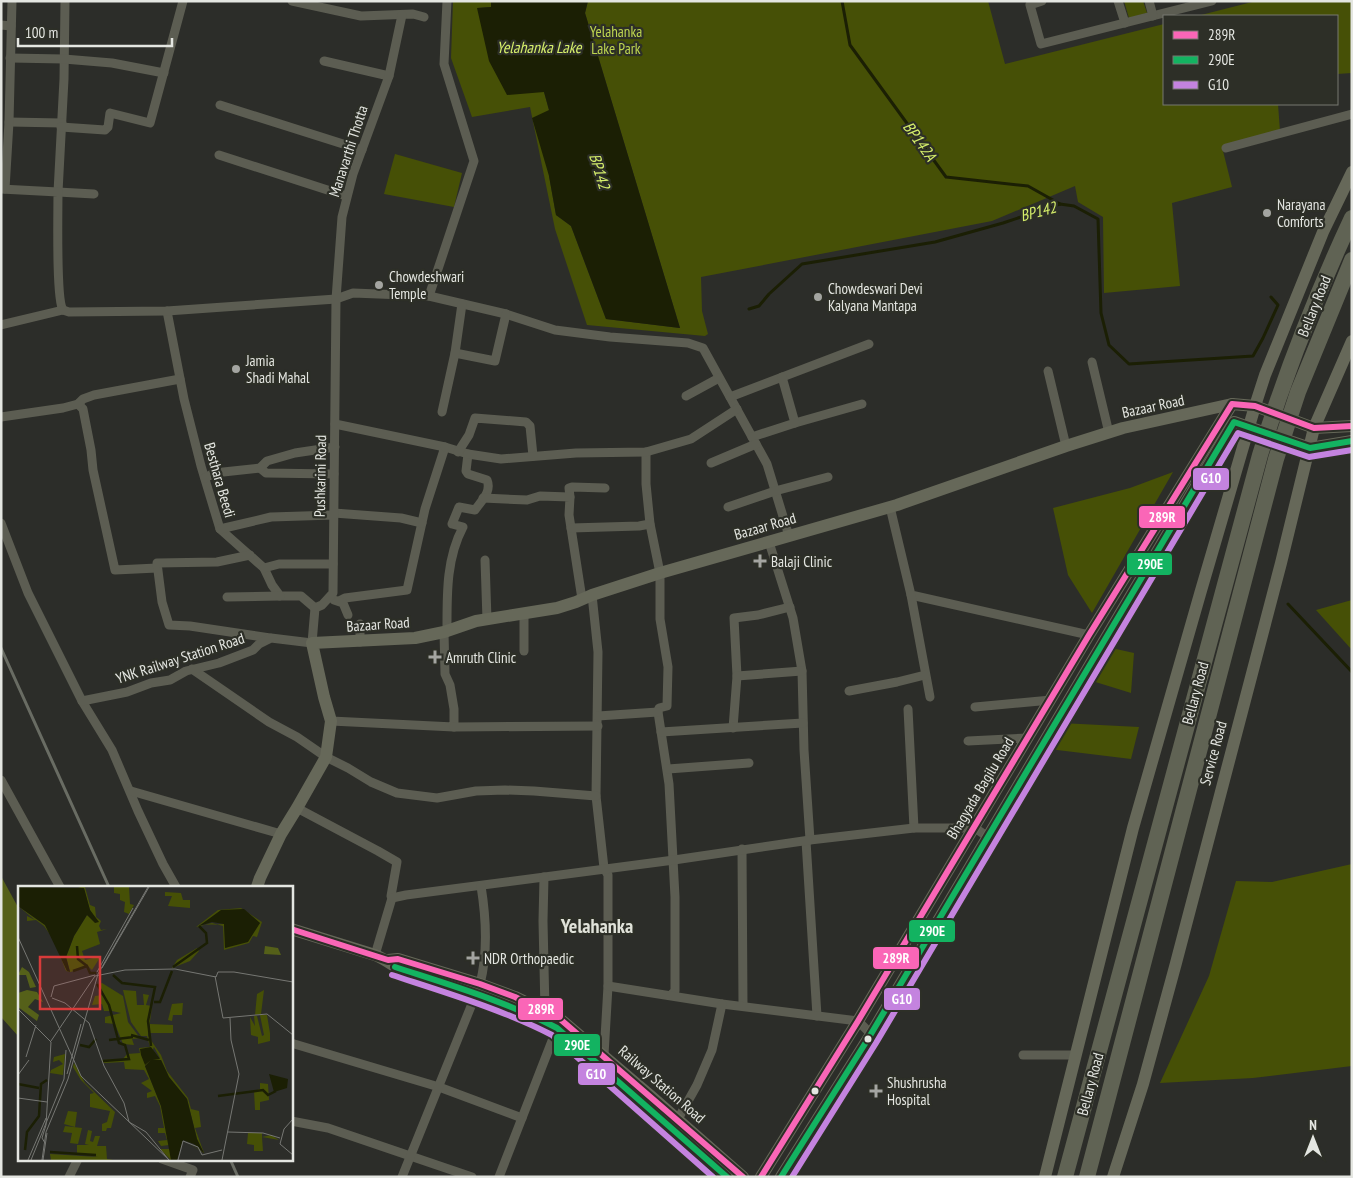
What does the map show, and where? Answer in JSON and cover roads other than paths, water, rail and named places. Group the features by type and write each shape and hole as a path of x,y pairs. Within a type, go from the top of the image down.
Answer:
{"highway":[{"name":"Bellary Road","path":"1065,1177 1260,454 1272,414 1319,289 1352,218"},
{"name":"Bellary Road","path":"1087,1177 1276,459 1298,392 1352,260"}],"main road":[{"path":"781,1177 871,1034 988,837 1235,410 1267,370 1334,206 1352,172"},
{"name":"Service Road","path":"1113,1177 1143,1084 1281,563 1314,428 1352,341"},
{"path":"1235,410 1314,428 1352,426"},
{"path":"1235,410 1249,426 1310,448 1352,441"},
{"path":"1235,410 1249,426"},
{"name":"Bazaar Road","path":"312,643 415,638 487,620 557,608 660,573 890,507 1109,433 1235,410"},
{"name":"Bhagyada Bagilu Road","path":"762,1177 1212,434 1235,410"},
{"path":"1045,1177 1134,828 1249,426"},
{"path":"257,886 281,834 326,757 331,721 312,643"},
{"name":"Railway Station Road","path":"292,929 388,960 398,959 478,988 514,997 558,1024 601,1060 678,1119 743,1177"},
{"name":"Railway Station Road","path":"601,1060 727,1177"}],"street":[{"path":"12,1 10,58 6,76 3,189 94,194"},
{"path":"62,310 58,289 58,192 65,1"},
{"path":"6,128 61,125 105,130 108,127 110,113 150,123 183,1"},
{"path":"292,1 361,16 413,14 424,17"},
{"path":"429,296 474,161 444,64 447,1"},
{"path":"1042,1 1030,5 1041,44 1212,1"},
{"path":"1118,1 1125,23"},
{"path":"1149,1 1153,16"},
{"name":"Manavarthi Thotta","path":"336,299 342,217 346,196 389,76 402,15"},
{"path":"1,25 12,26"},
{"path":"10,58 64,59 112,63 164,73"},
{"path":"324,61 389,76"},
{"path":"220,105 362,150"},
{"path":"1226,148 1352,114"},
{"path":"219,155 346,196"},
{"path":"1,325 62,310 69,312 167,311 336,299 353,293 429,296 506,314 555,330 610,337 688,343 703,348 754,440 766,464 789,536"},
{"name":"Pushkarini Road","path":"326,599 333,593 336,299"},
{"path":"442,412 455,353 462,304"},
{"name":"Besthara Beedi","path":"167,311 198,457 220,528 264,568 280,596"},
{"path":"455,353 495,361 506,314"},
{"path":"730,397 869,344"},
{"path":"1092,362 1109,433"},
{"path":"1048,372 1066,446"},
{"path":"686,396 718,378"},
{"path":"782,378 795,422"},
{"path":"1,417 63,408 78,404 83,399 94,396 180,379"},
{"path":"78,404 82,409 115,570 157,568"},
{"path":"711,463 754,440 795,422 862,404"},
{"path":"335,424 501,460 576,453 646,452 691,439 737,409"},
{"path":"458,452 469,435 476,418 526,422 530,426 532,456"},
{"path":"205,478 214,473 260,468 267,461 295,453 334,447"},
{"path":"339,601 344,598 407,590 422,523 445,447"},
{"path":"646,452 646,484 650,524 660,573 660,619 668,667 668,706 659,708 658,712 668,769 674,860 676,979 675,991 671,995"},
{"path":"454,727 454,709 450,685 445,674 446,631 449,567 454,543 463,527 452,524 459,507 475,510 486,496 488,484 487,480 468,474 466,471 468,454"},
{"path":"260,468 266,473 334,474"},
{"path":"728,507 775,491 828,477"},
{"path":"601,1060 608,986 608,875 604,868 596,796 598,652 571,528 569,488 572,486 605,488"},
{"path":"483,498 527,500 540,496 570,497"},
{"path":"890,507 911,595 930,697"},
{"path":"220,528 270,517 334,514 401,518 422,523"},
{"path":"1,523 28,593 82,702 112,750 150,836 175,886"},
{"path":"571,528 650,524"},
{"path":"769,542 790,607 802,672 817,1016"},
{"path":"250,555 217,562 157,563 162,602 169,625 190,626 312,643 315,608"},
{"path":"485,560 487,620"},
{"path":"264,568 279,564 333,564"},
{"path":"911,595 1089,635"},
{"path":"227,597 301,596 315,608"},
{"path":"315,608 322,605 326,599 339,601 343,603 348,615"},
{"path":"733,728 736,676 734,618 758,615 790,607"},
{"path":"524,614 524,651"},
{"path":"360,624 360,642"},
{"name":"YNK Railway Station Road","path":"82,702 127,692 151,683 170,680 175,675 219,663 253,650 259,644 271,638"},
{"path":"192,669 269,722 297,737 326,757 371,782 397,793 437,798 476,791 505,790 596,796"},
{"path":"736,676 802,672"},
{"path":"849,691 897,682 925,674"},
{"path":"974,707 1051,700"},
{"path":"908,709 914,828"},
{"path":"598,716 658,712"},
{"path":"331,721 454,727 598,726"},
{"path":"661,732 803,723"},
{"path":"968,741 1028,738"},
{"path":"668,769 749,763"},
{"path":"1,780 59,886"},
{"path":"131,791 281,834"},
{"path":"297,808 378,850 397,862 392,898 375,955"},
{"path":"392,898 808,840 914,828 975,828 988,837"},
{"path":"742,849 743,1006"},
{"path":"543,1016 542,921 544,877"},
{"path":"402,1177 484,970 485,943 481,886"},
{"path":"608,986 722,1004 858,1021 871,1034"},
{"path":"678,1119 697,1085 712,1050 722,1004"},
{"path":"499,1177 558,1024"},
{"path":"292,1043 439,1087 522,1118"},
{"path":"1023,1054 1076,1055"},
{"path":"292,1121 328,1128 472,1177"},
{"path":"69,1177 78,1160"},
{"path":"165,1160 193,1170 190,1177"}],"water":[{"name":"Yelahanka Lake","path":"491,1 588,1 585,13 680,328 606,319 571,226 556,215 549,176 532,118 549,110 544,92 507,95 489,61 477,8 491,7"}],"waterway":[{"name":"BP142A","path":"842,1 850,45 946,177 1028,186 1060,204"},
{"name":"BP142","path":"749,309 759,306 769,294 802,264 935,242 1003,223 1060,204 1074,206 1098,219 1101,313 1109,345 1129,364 1253,356 1278,305 1271,297"},
{"path":"1288,604 1352,672"}],"railway":[{"path":"1,648 109,886"},
{"path":"230,1160 238,1177"}],"place":[{"name":"Narayana Comforts","path":"1267,213"},
{"name":"Chowdeshwari Temple","path":"379,285"},
{"name":"Chowdeswari Devi Kalyana Mantapa","path":"818,297"},
{"name":"Jamia Shadi Mahal","path":"236,369"},
{"name":"Balaji Clinic","path":"760,561"},
{"name":"Amruth Clinic","path":"435,657"},
{"name":"NDR Orthopaedic","path":"473,958"},
{"name":"Shushrusha Hospital","path":"876,1091"}],"district":[{"name":"Yelahanka","path":"597,926"}],"park label":[{"name":"Yelahanka Lake Park","path":"616,40"}]}
